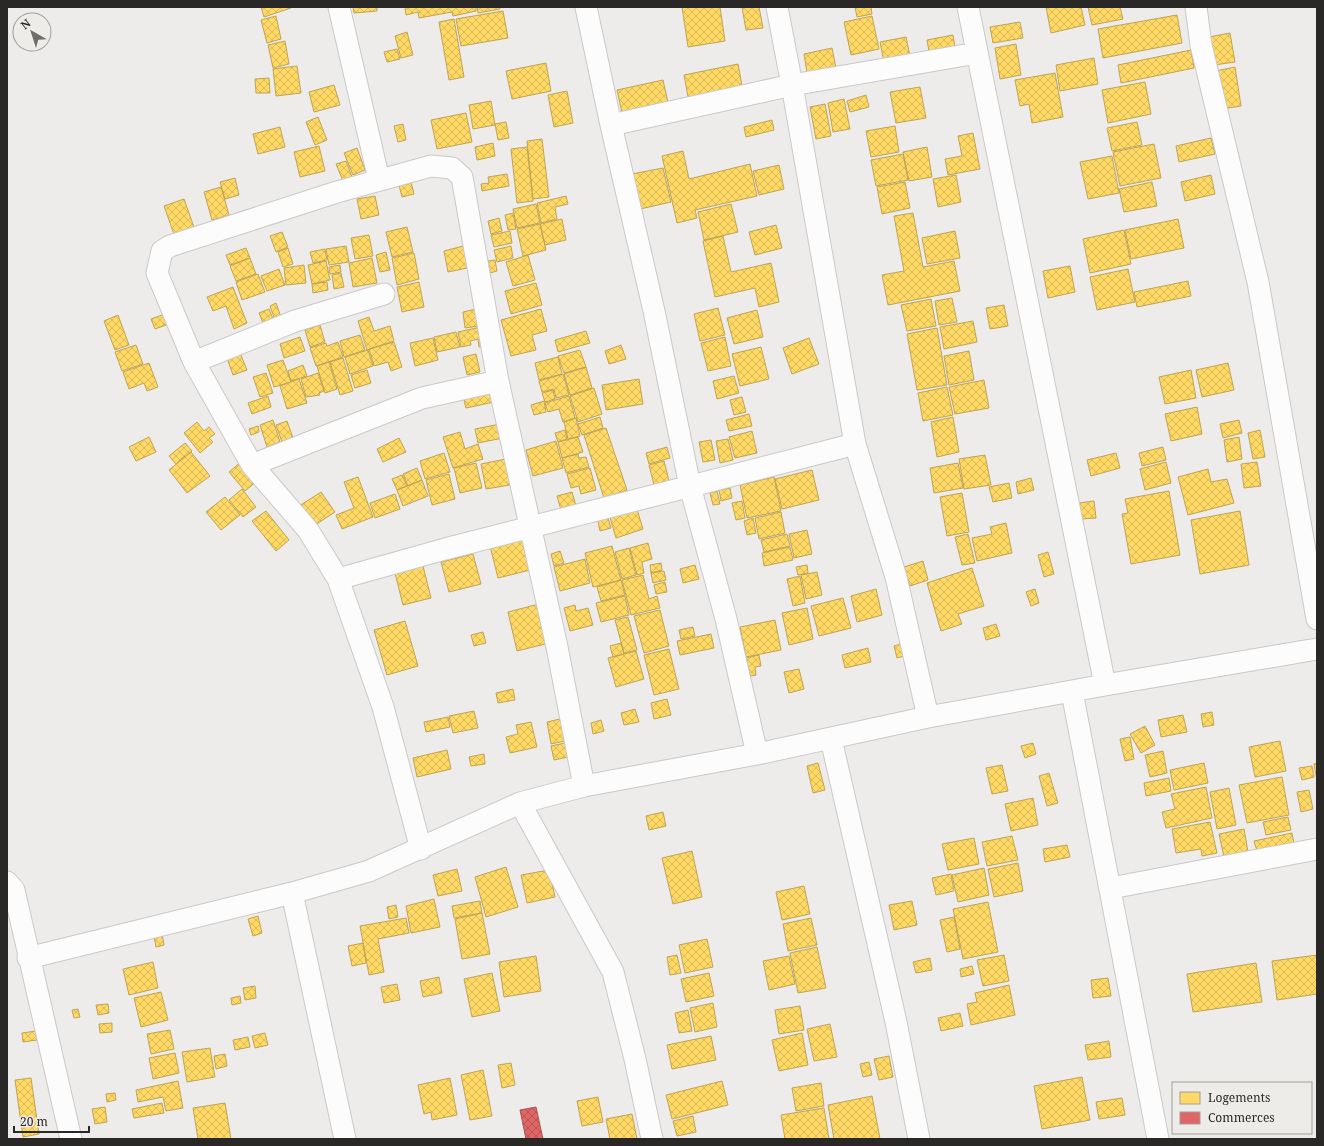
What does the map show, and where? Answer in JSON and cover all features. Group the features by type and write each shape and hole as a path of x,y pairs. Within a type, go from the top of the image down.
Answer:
{"street":[{"path":"340,7 379,180"},
{"path":"586,7 611,125 654,311 690,486 726,618 757,754"},
{"path":"776,7 792,85 855,444 896,577 928,717"},
{"path":"968,7 1105,685"},
{"path":"1196,7 1201,46 1258,282 1317,619"},
{"path":"611,125 792,85 977,54"},
{"path":"421,849 383,707 338,579 308,530 252,465 194,362 157,273 162,251 170,246 379,180 431,166 452,168 462,177 498,380 557,647 584,786"},
{"path":"194,362 295,321 384,294"},
{"path":"252,465 422,398 498,380"},
{"path":"338,579 530,527 855,444"},
{"path":"28,958 292,893 369,871 421,849 520,803 584,786 832,739 928,717 1317,649"},
{"path":"1072,692 1111,888 1158,1139"},
{"path":"832,739 896,1022 919,1139"},
{"path":"520,803 613,972 636,1059 652,1139"},
{"path":"1111,888 1317,848"},
{"path":"7,882 14,890 28,958 71,1139"},
{"path":"292,893 345,1139"}],"building: Logements":[{"path":"261,7 290,7 291,8 264,17"},
{"path":"353,7 377,7 377,11 354,13"},
{"path":"405,7 476,7 476,11 453,16 452,12 419,18 418,12 406,15"},
{"path":"477,7 499,7 500,9 478,13"},
{"path":"682,7 720,7 725,41 688,47"},
{"path":"742,7 759,7 763,28 746,30"},
{"path":"855,7 871,7 872,14 857,17"},
{"path":"1046,7 1081,7 1085,25 1051,33"},
{"path":"1088,7 1120,7 1123,19 1092,25"},
{"path":"503,11 508,38 461,46 456,19"},
{"path":"1177,15 1182,43 1103,58 1098,29"},
{"path":"276,16 281,39 267,43 261,20"},
{"path":"872,16 879,49 851,55 844,22"},
{"path":"454,19 464,77 449,80 439,22"},
{"path":"1020,22 1023,38 993,43 990,27"},
{"path":"407,32 413,55 401,58 395,36"},
{"path":"1230,33 1235,62 1214,65 1209,37"},
{"path":"953,35 956,53 930,57 927,40"},
{"path":"906,37 911,61 885,67 880,42"},
{"path":"285,41 289,64 273,68 268,45"},
{"path":"1016,44 1021,75 1000,79 995,48"},
{"path":"832,48 837,73 808,79 804,54"},
{"path":"397,49 400,59 387,62 384,52"},
{"path":"1191,50 1194,68 1121,83 1118,65"},
{"path":"1094,58 1098,84 1060,91 1056,65"},
{"path":"546,63 551,91 512,99 506,71"},
{"path":"738,64 743,91 689,102 684,75"},
{"path":"297,66 301,93 276,96 273,69"},
{"path":"1235,67 1241,106 1222,109 1216,71"},
{"path":"1055,73 1063,117 1032,123 1029,104 1020,106 1015,80"},
{"path":"269,78 270,93 256,93 255,79"},
{"path":"663,80 669,107 623,117 617,90"},
{"path":"1145,82 1151,114 1108,123 1102,90"},
{"path":"334,85 340,105 314,112 309,92"},
{"path":"920,87 926,118 896,123 890,92"},
{"path":"567,91 573,123 554,127 548,95"},
{"path":"866,95 869,107 850,112 847,101"},
{"path":"844,99 850,129 833,132 828,103"},
{"path":"491,101 495,125 473,129 469,105"},
{"path":"825,104 831,136 816,139 810,107"},
{"path":"466,113 472,142 437,149 431,120"},
{"path":"318,117 327,140 315,145 306,122"},
{"path":"772,120 774,130 746,137 744,127"},
{"path":"506,122 509,138 498,140 495,124"},
{"path":"1137,122 1142,145 1112,151 1107,128"},
{"path":"403,124 406,140 398,142 394,126"},
{"path":"895,126 899,152 871,157 866,131"},
{"path":"280,127 285,147 258,154 253,134"},
{"path":"973,133 980,169 948,175 945,159 962,156 958,136"},
{"path":"1211,138 1215,154 1179,162 1176,146"},
{"path":"542,139 549,197 533,199 527,141"},
{"path":"493,143 495,156 477,160 475,147"},
{"path":"1154,144 1161,178 1120,186 1113,152"},
{"path":"319,146 325,171 300,177 294,152"},
{"path":"527,147 533,201 517,203 511,149"},
{"path":"927,147 932,177 909,181 903,152"},
{"path":"357,148 365,170 353,175 344,153"},
{"path":"683,151 689,179 750,164 757,196 695,210 697,218 677,223 662,156"},
{"path":"903,154 908,180 876,186 871,160"},
{"path":"1112,156 1119,193 1088,199 1080,162"},
{"path":"346,161 352,177 343,181 336,164"},
{"path":"779,165 784,189 759,195 753,171"},
{"path":"663,168 671,202 640,209 632,174"},
{"path":"507,174 509,186 482,191 481,184 489,183 488,177"},
{"path":"956,175 961,202 938,207 933,179"},
{"path":"1211,175 1215,194 1185,201 1181,182"},
{"path":"235,178 239,195 225,199 220,182"},
{"path":"411,182 414,194 402,197 399,185"},
{"path":"905,182 910,208 882,214 877,187"},
{"path":"1152,182 1157,206 1124,212 1119,189"},
{"path":"221,187 229,215 212,220 204,192"},
{"path":"375,196 379,215 361,219 357,199"},
{"path":"566,196 568,204 555,207 557,219 541,223 537,203"},
{"path":"184,199 195,230 175,237 164,206"},
{"path":"536,204 540,223 517,228 513,209"},
{"path":"731,204 738,232 704,240 698,212"},
{"path":"513,213 516,229 508,230 505,215"},
{"path":"913,213 923,267 954,261 960,291 888,305 882,275 904,271 894,216"},
{"path":"499,218 502,231 491,234 488,221"},
{"path":"562,219 566,240 545,245 540,224"},
{"path":"1178,219 1184,248 1131,259 1125,230"},
{"path":"540,224 546,250 523,256 517,229"},
{"path":"776,225 782,248 755,255 749,232"},
{"path":"407,227 413,252 392,257 386,232"},
{"path":"1124,230 1131,264 1090,273 1083,239"},
{"path":"510,231 512,243 494,247 491,235"},
{"path":"955,231 960,258 927,264 922,238"},
{"path":"282,232 288,247 276,252 270,236"},
{"path":"369,235 373,256 355,259 351,238"},
{"path":"723,236 731,272 771,263 779,302 759,307 755,288 715,297 703,241"},
{"path":"467,245 472,267 448,272 444,251"},
{"path":"346,246 349,262 329,265 326,249"},
{"path":"511,246 513,258 497,262 494,250"},
{"path":"246,248 250,258 230,265 226,255"},
{"path":"288,248 293,264 283,267 278,252"},
{"path":"325,249 327,260 313,263 310,252"},
{"path":"386,252 390,270 380,272 376,255"},
{"path":"414,253 419,279 397,285 392,258"},
{"path":"528,255 535,280 513,286 506,262"},
{"path":"250,258 256,274 236,281 230,266"},
{"path":"372,258 377,283 353,287 349,263"},
{"path":"495,260 497,271 490,273 488,261"},
{"path":"326,261 330,280 312,284 308,265"},
{"path":"304,265 306,283 286,285 284,268"},
{"path":"340,265 341,272 330,274 329,267"},
{"path":"1070,266 1075,292 1048,298 1043,271"},
{"path":"279,269 285,285 267,291 261,276"},
{"path":"1128,269 1135,302 1097,310 1090,277"},
{"path":"341,273 344,287 334,289 332,275"},
{"path":"258,274 265,292 242,300 236,282"},
{"path":"1188,281 1191,296 1137,307 1134,292"},
{"path":"327,282 328,290 313,293 312,284"},
{"path":"419,282 424,307 402,312 397,287"},
{"path":"536,283 542,305 511,314 505,291"},
{"path":"233,287 247,323 234,329 226,306 213,311 207,297"},
{"path":"952,298 957,322 939,325 935,301"},
{"path":"931,299 936,326 907,331 901,305"},
{"path":"276,303 281,317 275,320 270,306"},
{"path":"1004,305 1008,326 990,329 986,308"},
{"path":"718,308 725,335 700,341 694,314"},
{"path":"269,309 273,319 263,323 259,313"},
{"path":"476,309 479,326 465,328 463,312"},
{"path":"541,309 547,331 532,335 536,350 511,356 501,320"},
{"path":"757,310 763,337 734,344 727,318"},
{"path":"165,314 169,324 155,329 151,319"},
{"path":"118,315 129,345 115,350 104,321"},
{"path":"369,317 374,331 390,326 394,341 367,350 358,321"},
{"path":"973,321 977,342 944,349 940,327"},
{"path":"320,325 325,342 310,347 305,330"},
{"path":"481,327 484,346 479,347 478,339 470,341 471,345 461,347 458,332"},
{"path":"937,328 947,385 917,390 907,334"},
{"path":"586,331 590,343 558,352 555,340"},
{"path":"456,332 460,347 437,352 434,337"},
{"path":"360,335 365,350 344,357 340,341"},
{"path":"300,337 305,351 284,358 280,344"},
{"path":"725,337 731,366 708,371 701,343"},
{"path":"433,338 438,360 415,366 410,343"},
{"path":"809,338 819,364 792,374 783,348"},
{"path":"338,342 343,357 316,366 310,348 326,343 327,346"},
{"path":"394,342 402,367 391,371 388,362 374,366 369,349"},
{"path":"136,345 143,364 122,371 115,352"},
{"path":"621,345 626,359 609,364 605,351"},
{"path":"761,347 769,379 740,386 732,354"},
{"path":"368,350 373,366 350,374 345,357"},
{"path":"580,350 586,367 564,373 558,356"},
{"path":"969,351 974,380 949,385 944,356"},
{"path":"240,353 247,370 233,375 227,358"},
{"path":"476,354 480,372 467,375 463,357"},
{"path":"558,357 562,374 539,380 535,363"},
{"path":"343,358 353,391 340,395 330,362"},
{"path":"283,360 291,382 274,387 267,365"},
{"path":"329,362 337,389 325,393 317,366"},
{"path":"149,363 158,387 147,391 144,383 129,389 123,372"},
{"path":"1228,363 1234,390 1202,397 1196,370"},
{"path":"303,365 307,376 291,381 288,371"},
{"path":"586,367 592,388 570,395 564,374"},
{"path":"367,370 371,383 355,388 351,375"},
{"path":"1191,370 1196,398 1165,404 1159,377"},
{"path":"266,373 273,393 260,397 253,377"},
{"path":"318,373 324,391 319,393 320,395 306,397 301,379"},
{"path":"563,374 569,395 556,398 554,389 542,392 539,381"},
{"path":"734,376 739,393 717,399 713,381"},
{"path":"299,379 307,403 287,409 280,386"},
{"path":"639,379 643,404 606,410 602,385"},
{"path":"984,380 989,408 955,414 949,387"},
{"path":"947,387 953,415 923,421 918,393"},
{"path":"594,388 602,414 578,422 570,396"},
{"path":"492,390 494,402 466,408 463,396"},
{"path":"553,390 555,399 545,402 542,393"},
{"path":"268,396 271,407 252,414 248,403"},
{"path":"569,396 575,418 563,422 559,409 548,412 545,403"},
{"path":"742,397 746,412 734,415 730,400"},
{"path":"544,401 546,412 534,415 531,405"},
{"path":"1197,407 1202,434 1171,441 1165,414"},
{"path":"749,414 752,426 729,431 726,420"},
{"path":"600,417 603,428 582,435 578,424"},
{"path":"953,417 959,452 937,457 931,422"},
{"path":"576,418 580,436 568,439 564,422"},
{"path":"273,420 280,442 267,447 260,425"},
{"path":"1239,420 1242,433 1223,438 1220,424"},
{"path":"287,421 293,438 282,442 276,425"},
{"path":"197,422 204,431 209,427 215,434 209,438 213,442 200,453 184,433"},
{"path":"500,424 503,438 478,443 475,429"},
{"path":"258,426 259,432 251,435 249,429"},
{"path":"606,428 627,490 604,498 584,435"},
{"path":"565,430 567,439 558,442 555,433"},
{"path":"1260,430 1265,457 1253,459 1248,433"},
{"path":"752,431 757,453 735,458 729,437"},
{"path":"460,432 465,449 478,444 483,459 453,468 443,437"},
{"path":"149,437 156,452 136,461 129,447"},
{"path":"578,437 583,452 562,458 558,442"},
{"path":"1239,437 1242,459 1227,462 1224,440"},
{"path":"399,438 406,452 383,462 377,449"},
{"path":"728,439 733,460 720,463 716,441"},
{"path":"711,440 715,460 703,462 699,442"},
{"path":"556,441 563,468 533,476 526,450"},
{"path":"185,443 192,451 176,464 169,456"},
{"path":"667,447 670,458 649,464 646,453"},
{"path":"1163,447 1166,460 1142,466 1139,453"},
{"path":"191,452 210,476 187,493 169,470"},
{"path":"444,453 450,472 425,479 420,461"},
{"path":"1116,453 1120,468 1091,476 1087,460"},
{"path":"578,454 579,458 586,457 589,467 566,473 562,458"},
{"path":"985,455 991,485 964,489 959,459"},
{"path":"506,459 510,485 486,489 481,464"},
{"path":"242,461 257,481 245,491 229,472"},
{"path":"664,461 669,481 654,485 649,465"},
{"path":"1166,462 1171,483 1145,490 1140,469"},
{"path":"1257,462 1261,486 1244,488 1241,464"},
{"path":"476,463 482,488 460,493 454,468"},
{"path":"958,463 963,488 934,493 930,468"},
{"path":"417,468 422,480 408,486 403,474"},
{"path":"590,468 596,490 581,494 579,486 571,488 567,474"},
{"path":"1208,469 1211,482 1227,479 1234,503 1188,515 1178,477"},
{"path":"812,470 819,500 782,509 775,479"},
{"path":"449,474 455,499 432,505 426,480"},
{"path":"402,475 407,486 397,490 392,479"},
{"path":"358,477 373,517 342,529 336,515 354,508 344,482"},
{"path":"774,477 781,511 747,518 740,485"},
{"path":"1031,478 1034,490 1018,494 1016,482"},
{"path":"422,480 428,496 403,506 397,490"},
{"path":"1009,483 1012,498 993,502 989,487"},
{"path":"730,488 732,498 721,501 719,490"},
{"path":"242,489 256,507 243,517 229,500"},
{"path":"717,491 720,504 713,505 710,493"},
{"path":"1169,491 1180,555 1131,564 1122,514 1128,513 1125,499"},
{"path":"321,492 335,512 309,529 296,508"},
{"path":"572,492 576,506 561,510 557,496"},
{"path":"962,493 969,532 947,536 940,497"},
{"path":"395,494 400,509 375,518 370,503"},
{"path":"225,497 240,515 221,530 206,512"},
{"path":"742,501 745,518 736,520 732,503"},
{"path":"1094,501 1096,518 1081,519 1079,503"},
{"path":"636,506 643,529 616,538 609,514"},
{"path":"266,511 289,540 276,551 252,521"},
{"path":"1240,511 1249,565 1200,574 1191,520"},
{"path":"781,512 785,533 759,539 755,518"},
{"path":"607,515 611,528 600,531 597,517"},
{"path":"753,518 756,533 747,535 744,521"},
{"path":"1006,523 1012,553 977,561 972,538 992,534 990,527"},
{"path":"807,530 812,554 794,558 789,534"},
{"path":"787,534 790,546 764,552 761,540"},
{"path":"968,534 975,563 962,565 955,537"},
{"path":"522,538 530,570 498,578 490,546"},
{"path":"648,543 652,559 642,562 644,573 637,575 630,548"},
{"path":"612,546 621,580 593,587 585,553"},
{"path":"790,547 793,560 764,566 762,553"},
{"path":"629,548 636,575 622,579 615,552"},
{"path":"560,551 564,563 554,566 551,554"},
{"path":"1048,552 1054,574 1044,577 1038,555"},
{"path":"473,554 481,584 449,592 441,562"},
{"path":"585,559 590,583 560,591 554,567"},
{"path":"923,561 928,580 910,586 904,567"},
{"path":"661,563 662,570 651,573 650,565"},
{"path":"695,565 699,579 683,583 680,569"},
{"path":"807,565 808,573 798,575 796,567"},
{"path":"423,566 431,598 403,605 395,573"},
{"path":"972,568 984,606 958,614 962,624 941,631 927,583"},
{"path":"664,571 666,580 653,583 651,573"},
{"path":"817,572 822,595 806,599 801,575"},
{"path":"643,575 649,599 657,596 660,608 631,615 622,580"},
{"path":"800,576 805,603 793,606 787,579"},
{"path":"621,580 625,595 601,601 597,587"},
{"path":"665,582 667,592 656,594 654,585"},
{"path":"876,589 882,615 857,622 851,596"},
{"path":"1035,589 1039,603 1031,606 1026,592"},
{"path":"625,596 629,615 601,622 596,603"},
{"path":"843,598 851,628 819,636 811,606"},
{"path":"539,604 549,643 517,651 508,612"},
{"path":"575,605 576,611 588,608 593,625 570,631 564,608"},
{"path":"807,608 813,639 789,645 782,613"},
{"path":"660,610 669,646 644,653 634,616"},
{"path":"628,617 637,650 624,653 615,620"},
{"path":"775,620 781,650 746,657 740,627"},
{"path":"405,621 418,666 387,675 374,630"},
{"path":"996,624 1000,636 986,640 983,628"},
{"path":"693,627 695,636 681,639 679,630"},
{"path":"483,632 486,643 474,646 471,635"},
{"path":"711,634 714,648 680,655 677,641"},
{"path":"621,643 624,654 613,657 610,646"},
{"path":"904,643 908,655 897,658 894,646"},
{"path":"868,648 871,662 845,668 842,655"},
{"path":"669,649 679,689 654,695 644,655"},
{"path":"636,651 644,679 616,687 608,658"},
{"path":"759,655 761,666 755,667 756,675 750,676 746,658"},
{"path":"799,669 804,689 789,693 784,672"},
{"path":"513,689 515,700 498,703 496,693"},
{"path":"667,699 671,715 654,719 651,703"},
{"path":"635,709 639,722 624,725 621,713"},
{"path":"474,711 478,728 453,733 449,716"},
{"path":"1212,712 1214,725 1203,727 1201,714"},
{"path":"1183,715 1187,732 1161,737 1158,720"},
{"path":"448,717 450,727 426,732 424,722"},
{"path":"564,718 569,740 551,744 547,722"},
{"path":"601,720 604,731 593,734 591,723"},
{"path":"531,722 537,747 510,753 506,737 518,734 516,725"},
{"path":"1145,726 1155,745 1141,753 1130,734"},
{"path":"1130,737 1134,759 1125,761 1120,739"},
{"path":"1280,741 1286,771 1255,777 1249,747"},
{"path":"565,743 568,757 554,760 551,746"},
{"path":"1033,743 1036,754 1025,758 1021,746"},
{"path":"447,750 451,769 417,777 413,758"},
{"path":"1163,751 1167,773 1150,777 1145,755"},
{"path":"484,754 485,764 471,766 469,757"},
{"path":"818,763 825,790 813,793 807,766"},
{"path":"1204,763 1208,783 1174,790 1170,770"},
{"path":"1317,763 1317,781 1314,764"},
{"path":"1002,765 1008,791 992,794 986,768"},
{"path":"1312,766 1314,777 1302,780 1299,768"},
{"path":"1049,773 1058,803 1047,806 1039,776"},
{"path":"1282,777 1289,815 1247,823 1239,785"},
{"path":"1169,778 1171,791 1146,796 1144,783"},
{"path":"1206,787 1212,818 1166,828 1162,812 1175,809 1171,794"},
{"path":"1229,788 1236,825 1217,829 1210,792"},
{"path":"1309,790 1313,809 1301,812 1297,792"},
{"path":"1033,798 1038,825 1011,831 1005,804"},
{"path":"663,812 666,826 649,830 646,816"},
{"path":"1288,817 1291,830 1266,835 1263,822"},
{"path":"1210,822 1217,853 1202,856 1201,849 1176,853 1172,829"},
{"path":"1244,829 1248,852 1224,857 1219,834"},
{"path":"1292,833 1294,844 1257,851 1254,841"},
{"path":"1012,836 1018,860 987,866 982,842"},
{"path":"974,838 979,864 948,870 942,844"},
{"path":"1067,845 1070,857 1045,862 1043,849"},
{"path":"692,851 702,897 673,904 662,858"},
{"path":"1018,863 1023,891 994,897 988,869"},
{"path":"506,867 518,907 486,917 475,877"},
{"path":"984,868 989,895 958,902 952,875"},
{"path":"457,869 462,891 438,896 433,875"},
{"path":"549,870 555,897 527,903 521,875"},
{"path":"951,874 954,891 936,895 932,878"},
{"path":"804,886 810,914 782,920 776,892"},
{"path":"434,899 440,927 411,933 406,906"},
{"path":"480,901 482,913 454,918 452,906"},
{"path":"912,901 917,925 894,930 889,905"},
{"path":"988,902 998,952 963,959 953,909"},
{"path":"396,905 398,917 389,919 387,907"},
{"path":"482,913 490,954 462,959 455,919"},
{"path":"258,916 262,933 253,936 248,919"},
{"path":"954,917 960,949 947,952 940,920"},
{"path":"406,918 409,933 378,939 384,972 369,975 360,926"},
{"path":"811,918 817,945 788,951 783,924"},
{"path":"162,934 164,945 156,947 154,936"},
{"path":"707,939 713,967 685,973 679,945"},
{"path":"363,943 366,963 352,966 348,946"},
{"path":"817,947 826,988 798,993 790,953"},
{"path":"677,955 681,973 670,975 667,957"},
{"path":"1004,955 1009,981 983,986 977,960"},
{"path":"1317,955 1317,994 1277,1000 1272,961"},
{"path":"536,956 541,991 504,997 499,962"},
{"path":"789,956 795,984 769,990 763,961"},
{"path":"930,958 932,970 916,973 913,962"},
{"path":"153,962 158,988 129,995 123,969"},
{"path":"1256,963 1262,1002 1193,1012 1187,974"},
{"path":"972,966 974,974 961,977 960,969"},
{"path":"492,973 500,1011 472,1017 464,979"},
{"path":"709,973 714,996 686,1002 681,979"},
{"path":"439,977 442,993 423,997 420,981"},
{"path":"1108,978 1111,996 1093,998 1091,980"},
{"path":"397,984 400,1000 384,1003 381,987"},
{"path":"1009,985 1015,1015 971,1025 967,1004 977,1002 975,993"},
{"path":"255,986 256,998 245,1000 243,988"},
{"path":"161,992 168,1020 141,1027 134,998"},
{"path":"240,996 241,1003 232,1005 231,998"},
{"path":"713,1003 717,1027 695,1032 690,1008"},
{"path":"108,1004 109,1013 98,1015 96,1005"},
{"path":"800,1006 804,1030 779,1034 775,1010"},
{"path":"78,1009 80,1017 74,1018 72,1010"},
{"path":"688,1010 692,1031 679,1033 675,1013"},
{"path":"960,1013 963,1026 941,1031 938,1018"},
{"path":"112,1023 112,1032 100,1033 99,1024"},
{"path":"830,1024 837,1057 814,1061 807,1029"},
{"path":"170,1030 174,1049 151,1054 147,1034"},
{"path":"36,1031 37,1040 23,1042 22,1033"},
{"path":"265,1033 268,1045 255,1048 252,1036"},
{"path":"802,1033 808,1065 779,1071 772,1040"},
{"path":"711,1036 716,1060 672,1069 667,1045"},
{"path":"248,1037 250,1047 235,1050 233,1040"},
{"path":"1109,1041 1111,1057 1088,1060 1085,1045"},
{"path":"210,1048 215,1077 187,1082 182,1052"},
{"path":"175,1053 179,1073 153,1079 149,1058"},
{"path":"225,1054 227,1066 216,1069 214,1056"},
{"path":"889,1056 893,1077 879,1080 874,1059"},
{"path":"869,1062 872,1075 863,1077 860,1064"},
{"path":"511,1063 515,1085 502,1088 498,1065"},
{"path":"483,1070 492,1116 470,1120 461,1075"},
{"path":"1082,1077 1090,1120 1042,1129 1034,1086"},
{"path":"31,1078 39,1134 23,1137 15,1080"},
{"path":"450,1078 457,1115 432,1120 431,1112 424,1114 418,1085"},
{"path":"178,1081 183,1108 166,1111 163,1097 138,1102 136,1090"},
{"path":"722,1081 728,1105 672,1119 666,1095"},
{"path":"821,1083 824,1106 796,1111 792,1088"},
{"path":"115,1093 116,1100 107,1102 106,1094"},
{"path":"872,1096 880,1139 834,1139 828,1105"},
{"path":"598,1097 603,1122 582,1126 577,1101"},
{"path":"1122,1098 1125,1115 1099,1119 1096,1102"},
{"path":"162,1103 164,1113 134,1118 132,1109"},
{"path":"225,1103 231,1139 198,1139 193,1108"},
{"path":"105,1107 107,1122 95,1124 92,1109"},
{"path":"824,1108 829,1139 785,1139 781,1115"},
{"path":"632,1114 637,1139 610,1139 606,1119"},
{"path":"693,1116 696,1132 677,1136 673,1121"}],"building: Commerces":[{"path":"536,1107 543,1139 526,1139 520,1110"}]}
